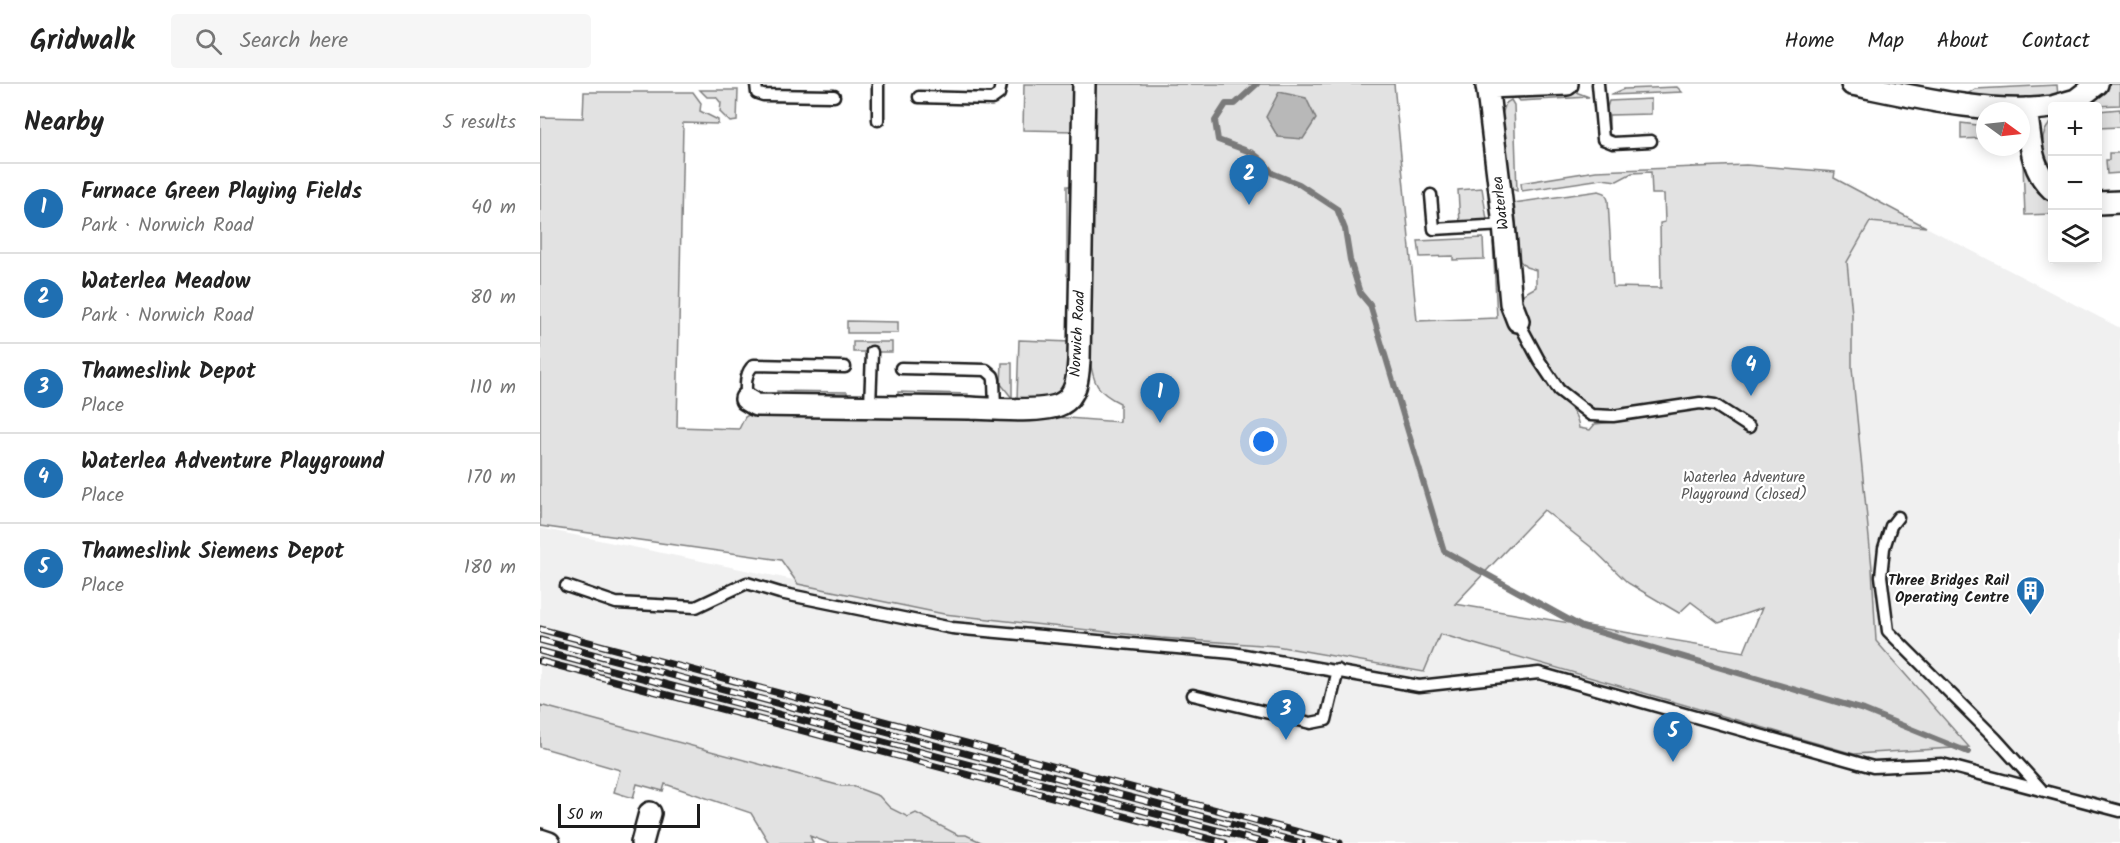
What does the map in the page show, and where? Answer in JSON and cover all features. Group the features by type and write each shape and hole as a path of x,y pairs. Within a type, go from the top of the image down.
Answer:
{"street":[{"name":"Norwich Road","path":"746,399 756,405 994,409 1048,408 1059,406 1069,399 1075,388 1079,360 1084,84"},
{"path":"1487,86 1567,84"},
{"path":"1852,84 1944,93 1990,102"},
{"path":"2070,102 2097,84"},
{"name":"Waterlea","path":"1487,86 1504,225 1520,279 1511,303 1518,321"},
{"path":"2030,109 2048,107"},
{"path":"2030,140 2033,159 2048,184"},
{"path":"2102,203 2120,202"},
{"path":"642,843 651,813"},
{"path":"540,840 549,843"}],"lane":[{"path":"756,84 758,93 763,95 834,96"},
{"path":"878,84 878,120"},
{"path":"919,97 992,99 999,94 1001,84"},
{"path":"1598,84 1603,139 1613,143 1651,141"},
{"path":"1431,195 1434,229 1504,225"},
{"path":"1518,321 1539,360 1559,390 1591,415 1613,417 1700,403 1715,405 1749,427"},
{"path":"870,406 872,352"},
{"path":"746,399 747,375 754,365 845,367"},
{"path":"901,368 986,370 994,380 994,409"},
{"path":"1898,517 1891,526 1884,548 1881,576 1888,631 1996,739 2042,790"},
{"path":"566,586 616,603 696,607 747,583 952,628 1233,653 1419,686 1539,673 1873,767 1942,764 2120,811"},
{"path":"1193,695 1311,723 1326,720 1338,670"}],"shaded area":[{"path":"1279,92 1306,98 1316,119 1303,139 1278,137 1266,117"},
{"path":"1870,222 1926,227 2120,328 2120,843 983,843 966,835 958,835 916,813 908,817 890,808 879,796 852,786 841,786 540,705 540,528 838,589 944,614 1161,638 1276,646 1423,672 1440,634 1854,754 1969,746 1876,641 1872,568 1852,368 1852,314 1847,262"}],"green space":[{"path":"1024,84 1074,84 1075,131 1023,130"},
{"name":"Waterlea Adventure Playground (closed)","path":"1094,84 1394,84 1417,321 1497,318 1493,242 1496,238 1507,304 1528,351 1555,393 1572,410 1579,428 1590,430 1595,424 1624,421 1623,409 1599,410 1582,403 1557,377 1534,342 1522,309 1522,295 1536,287 1536,270 1526,267 1520,261 1514,203 1599,191 1605,193 1608,200 1613,287 1661,288 1660,223 1665,222 1664,194 1652,194 1651,172 1632,173 1617,181 1602,179 1522,191 1521,183 1596,171 1746,165 1835,172 1834,178 1926,227 1870,222 1847,262 1852,314 1852,368 1872,568 1876,641 1969,747 1854,754 1440,634 1424,672 1276,646 1161,638 944,614 798,584 781,560 540,526 540,117 583,118 584,92 693,92 701,103 700,111 718,120 718,124 683,123 677,427 739,429 745,417 752,413 1054,417 1120,422 1120,403 1101,391 1095,381 1090,359","holes":["1544,510 1591,547 1628,583 1679,613 1691,602 1719,623 1762,608 1744,652 1455,604"]},
{"path":"2109,84 2120,84 2120,105 2102,106 2102,102 2093,102 2092,98"},
{"path":"2057,85 2058,97 2022,100 1966,95 1975,89"},
{"path":"1677,87 1682,92 1610,95 1624,89"},
{"path":"700,90 738,90 737,121 730,122 720,112 721,103 716,97 707,97"},
{"path":"1573,91 1589,97 1520,101 1516,96"},
{"path":"1651,99 1651,114 1609,115 1609,130 1607,128 1605,113 1609,101"},
{"path":"1511,100 1514,105 1517,191 1509,188 1501,117 1506,103"},
{"path":"2120,109 2120,127 2102,128 2102,111"},
{"path":"1961,123 1976,125 1976,138 1961,139"},
{"path":"2048,127 2048,161 2043,150 2045,132"},
{"path":"2109,153 2120,153 2120,173 2107,174 2106,160 2109,160"},
{"path":"2023,164 2026,164 2048,194 2048,214 2025,215"},
{"path":"1067,186 1074,186 1073,275 1067,275"},
{"path":"1482,188 1487,220 1460,223 1458,190"},
{"path":"1483,238 1484,259 1453,260 1453,256 1420,257 1418,241"},
{"path":"847,321 898,322 898,333 847,333"},
{"path":"1019,340 1071,342 1070,375 1058,396 1046,400 1017,399"},
{"path":"853,342 892,342 892,352 853,352"},
{"path":"1002,363 1012,363 1012,398 1001,384"},
{"path":"777,391 847,392 847,397 777,397"},
{"path":"898,392 968,394 968,399 898,398"},
{"path":"540,705 841,786 852,786 879,796 890,808 908,817 916,813 958,835 966,835 983,843 828,843 810,836 813,843 769,843 751,813 665,784 663,791 637,784 633,798 614,792 620,770 540,747"}],"waterway":[{"path":"1257,84 1235,104 1226,104 1215,121 1218,140 1253,153 1272,173 1299,184 1337,209 1345,229 1350,260 1360,293 1370,305 1444,551 1582,627 1864,710 1968,752"}],"railway":[{"path":"540,629 1340,843"},
{"path":"540,640 1302,843"},
{"path":"540,651 1265,843"},
{"path":"540,661 1225,843"}],"place":[{"name":"Waterlea Meadow","path":"1249,205"},
{"name":"Waterlea Adventure Playground","path":"1751,396"},
{"name":"Furnace Green Playing Fields","path":"1160,423"},
{"name":"Three Bridges Rail Operating Centre","path":"2030,616"},
{"name":"Thameslink Depot","path":"1286,740"},
{"name":"Thameslink Siemens Depot","path":"1673,762"}]}
